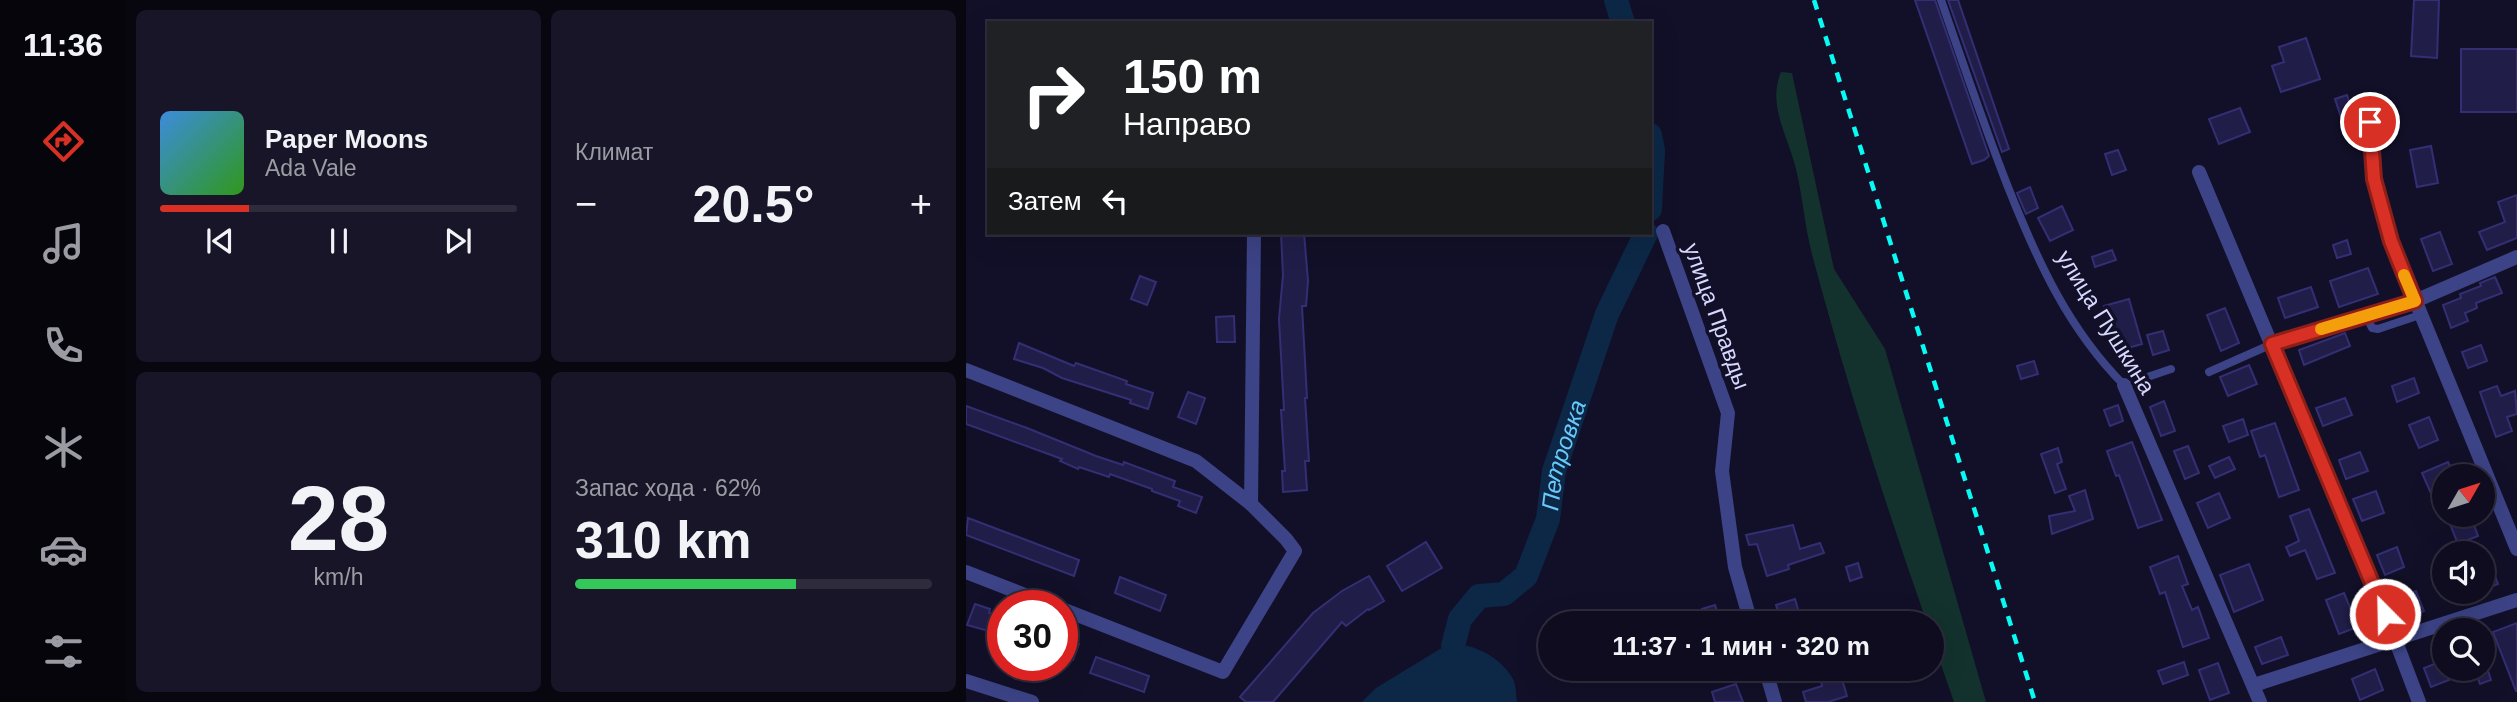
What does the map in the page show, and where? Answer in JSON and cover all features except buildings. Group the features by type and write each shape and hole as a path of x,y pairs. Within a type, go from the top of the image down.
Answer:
{"street":[{"path":"2370,122 2374,179 2391,241 2517,549"},
{"path":"2199,172 2419,702"},
{"name":"улица Правды","path":"1663,231 1728,413 1722,471 1735,567 1748,611"},
{"path":"1251,504 1254,235"},
{"path":"2272,344 2415,301 2517,257"},
{"path":"966,370 1196,461 1251,504 1295,551 1223,672 1078,615"},
{"name":"улица Пушкина","path":"2124,385 2260,702"},
{"path":"966,572 1012,590"},
{"path":"2254,685 2517,600"},
{"path":"966,681 1032,702"},
{"path":"1769,681 1775,702"}],"lane":[{"name":"улица Пушкина","path":"1941,0 1990,141 2046,276 2078,330 2104,365 2124,385"},
{"path":"2366,316 2368,324 2372,328 2378,328 2420,315"},
{"path":"2209,372 2272,344"},
{"path":"2124,385 2172,369"}],"green space":[{"path":"1781,72 1792,73 1834,269 1885,349 1986,702 1954,702 1944,673 1944,611 1923,611 1881,487 1810,247 1796,169 1777,108 1777,84"}],"water":[{"path":"1461,645 1484,652 1509,672 1514,681 1517,702 1362,702 1376,688 1440,649"}],"waterway":[{"name":"Петровка","path":"1616,0 1622,21"},
{"name":"Петровка","path":"1652,145 1652,170"},
{"name":"Петровка","path":"1453,646 1460,619 1479,596 1504,594 1526,576 1548,519 1554,471 1607,314 1645,235"}],"railway":[{"path":"1814,0 2035,702"}],"slow traffic":[{"path":"2321,329 2415,301 2404,275"}],"route":[{"path":"2370,122 2374,179 2391,241 2415,301 2272,344 2385,614"}]}
